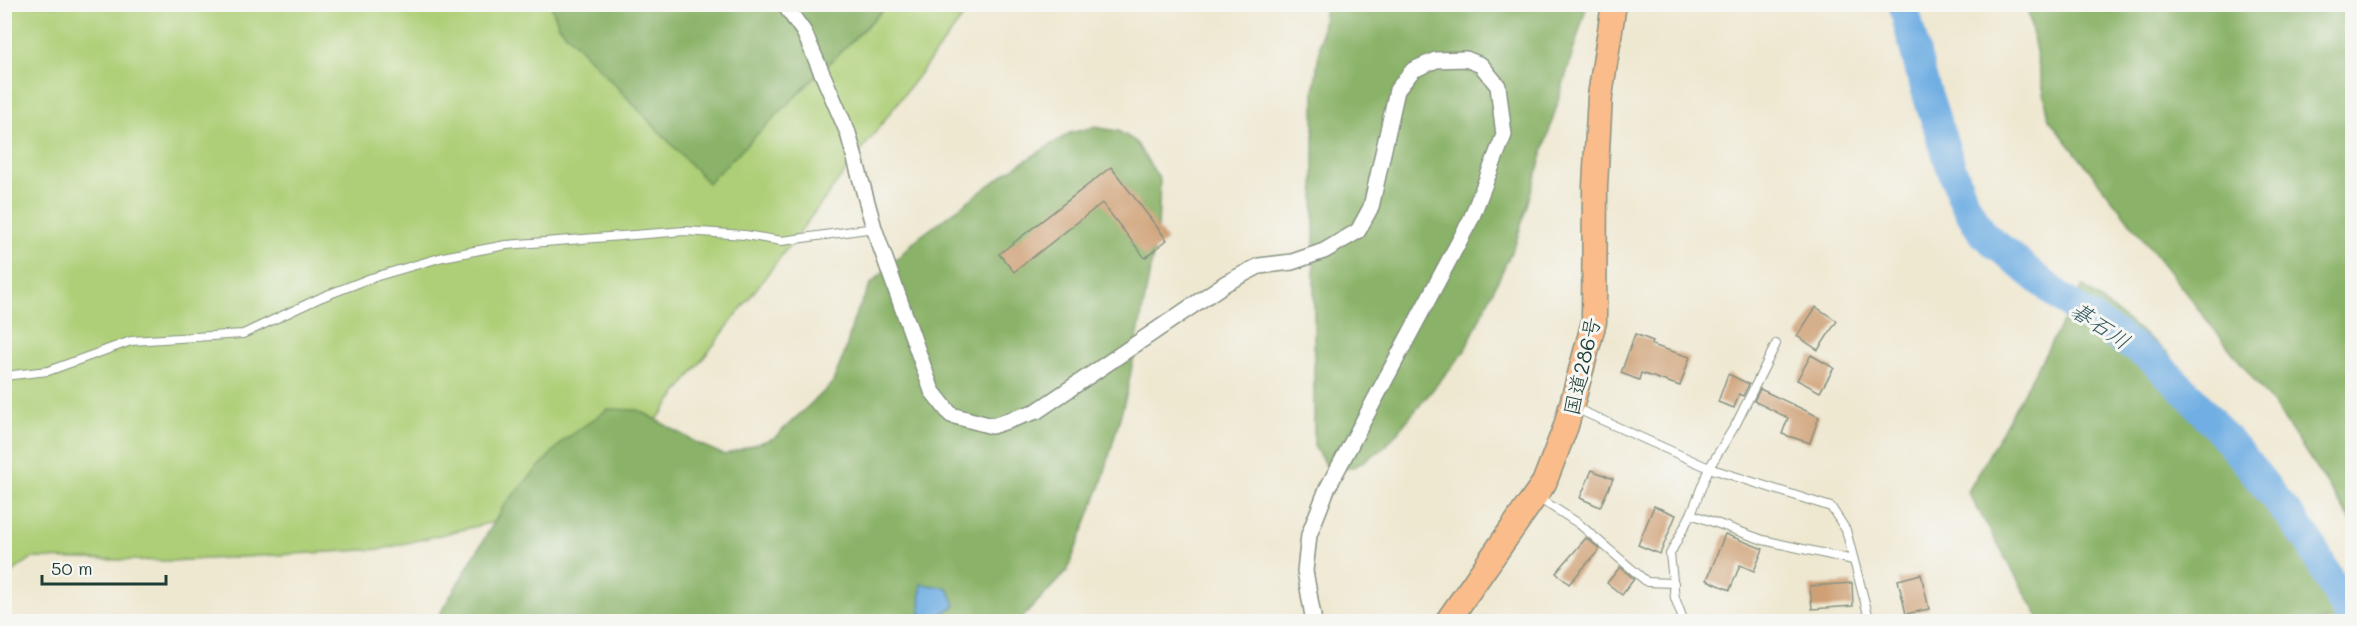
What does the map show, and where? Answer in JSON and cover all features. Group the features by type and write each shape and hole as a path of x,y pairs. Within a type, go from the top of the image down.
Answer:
{"highway":[{"name":"国道286号","path":"1447,621 1544,483 1572,406 1594,322 1595,186 1600,96 1614,4"}],"street":[{"path":"784,4 804,32 848,133 874,228 932,391 951,415 966,421 992,426 1019,419 1037,411 1226,283 1259,266 1292,262 1324,251 1358,231 1371,207 1397,90 1413,70 1436,60 1466,59 1481,65 1498,86 1504,135 1471,219 1390,366 1327,489 1316,516 1309,535 1305,571 1314,621"}],"lane":[{"path":"4,375 48,371 131,341 243,334 322,297 371,278 443,257 506,245 579,237 685,231 745,235 782,241 874,228"},
{"path":"1684,621 1675,598 1670,554 1691,514 1709,468 1736,424 1776,344"},
{"path":"1572,406 1709,468 1831,507 1846,530 1870,621"},
{"path":"1535,496 1578,523 1647,582 1674,583"},
{"path":"1691,514 1763,540 1853,560"}],"green space":[{"path":"5,5 972,5 598,497 382,549 172,561 32,558 5,577"},
{"path":"551,5 888,5 708,183 559,26"},
{"path":"1325,5 1587,5 1516,242 1464,352 1385,447 1356,466 1335,471 1325,464 1314,446 1314,91"},
{"path":"2027,5 2352,5 2352,522 2277,409 2049,119"},
{"path":"1094,127 1118,131 1135,141 1160,180 1158,229 1127,392 1102,482 1067,571 1019,621 435,622 505,504 563,441 608,409 639,410 697,443 724,455 774,438 832,384 845,352 854,318 871,284 918,238 1010,170 1070,133"},
{"path":"2083,286 2168,353 2352,610 2352,621 2041,621 1968,492"}],"water":[{"path":"921,584 948,588 955,606 930,620 920,613"}],"building":[{"path":"1111,167 1167,240 1145,258 1102,203 1014,272 999,254"},
{"path":"1816,307 1837,321 1818,350 1797,336"},
{"path":"1635,334 1653,341 1652,345 1690,357 1680,386 1641,373 1639,380 1621,373"},
{"path":"1811,355 1834,368 1820,392 1797,380"},
{"path":"1728,374 1749,384 1743,396 1739,394 1734,408 1718,402"},
{"path":"1760,389 1819,417 1810,443 1782,434 1788,418 1754,401"},
{"path":"1592,470 1613,479 1600,507 1580,498"},
{"path":"1654,506 1676,515 1660,554 1638,545"},
{"path":"1725,534 1763,549 1754,571 1740,565 1730,590 1707,580"},
{"path":"1586,538 1600,549 1569,584 1556,573"},
{"path":"1620,567 1634,579 1622,595 1607,583"},
{"path":"1921,574 1929,609 1906,614 1898,580"},
{"path":"1852,583 1853,606 1812,609 1810,586"}],"waterway":[{"name":"碁石川","path":"1903,4 1922,78 1951,167 1964,202 1983,234 2060,297 2153,360 2189,395 2250,466 2309,541 2352,621"}]}
